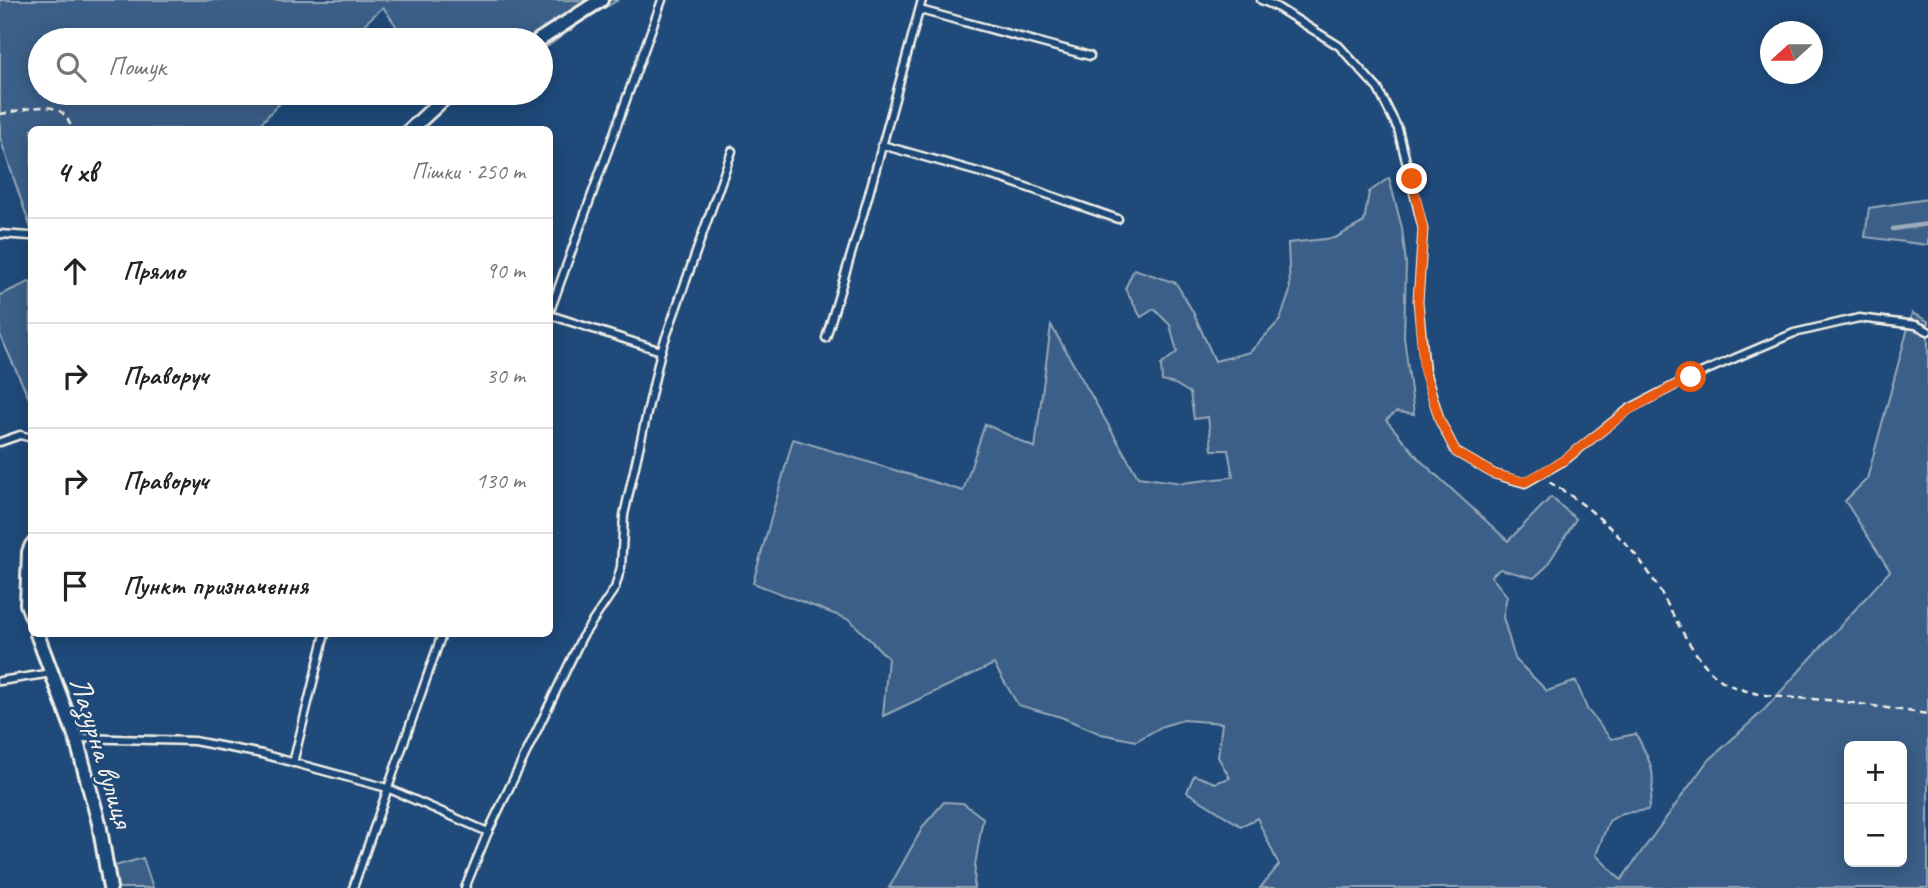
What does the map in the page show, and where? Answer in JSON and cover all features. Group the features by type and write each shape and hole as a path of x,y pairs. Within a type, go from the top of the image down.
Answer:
{"street":[{"path":"553,30 601,0"},
{"path":"414,126 437,105"},
{"path":"28,578 28,607"},
{"name":"Лазурна вулиця","path":"38,637 76,738 99,823 110,888"}],"lane":[{"path":"553,305 662,0"},
{"path":"826,338 922,0"},
{"path":"1261,0 1277,3 1339,46 1378,89 1398,129 1423,229 1418,301 1424,371 1440,421 1456,452 1494,474 1525,482 1564,460 1629,410 1691,377 1794,333 1859,318 1916,325 1928,331"},
{"path":"920,9 1090,56"},
{"path":"882,145 1003,179 1118,219"},
{"path":"465,888 488,832 582,637 615,588 621,567 624,515 661,351 732,151"},
{"path":"0,234 28,236"},
{"path":"553,314 661,351"},
{"path":"0,442 20,435 28,437"},
{"path":"293,762 324,637"},
{"path":"354,888 441,637"},
{"path":"0,681 52,673"},
{"path":"76,738 194,741 261,754 387,788 488,832"}],"path":[{"path":"0,114 47,106 58,109 70,120 71,126"},
{"path":"1536,476 1583,506 1621,539 1651,575 1687,640 1712,672 1731,685 1766,695 1837,701 1928,714"}],"shaded area":[{"path":"0,0 618,0 553,42 553,28 398,28 383,7 360,28 28,28 28,105 278,105 259,126 28,126 28,220 0,138"},
{"path":"1389,178 1402,228 1406,264 1404,337 1414,414 1396,412 1386,420 1421,461 1508,541 1551,497 1576,519 1546,567 1534,578 1500,569 1491,576 1507,596 1503,617 1515,659 1547,691 1576,681 1587,709 1611,739 1636,734 1646,754 1653,778 1648,810 1623,813 1609,821 1596,855 1621,880 1706,763 1765,709 1890,571 1845,501 1867,479 1912,313 1928,321 1928,888 1260,888 1279,865 1257,818 1241,826 1187,792 1194,775 1215,783 1230,778 1218,757 1222,723 1183,720 1163,726 1136,741 1101,734 1061,717 1018,705 994,664 883,716 888,658 850,620 753,583 793,439 963,491 985,424 1035,448 1051,325 1138,477 1182,483 1233,477 1228,450 1212,450 1208,417 1194,419 1190,393 1175,384 1162,381 1161,365 1177,352 1170,325 1154,309 1141,317 1125,289 1134,269 1176,283 1193,312 1215,361 1250,352 1280,320 1290,291 1288,243 1335,238 1364,222 1369,192"},
{"path":"1928,199 1928,245 1865,237 1869,208"},
{"path":"28,282 28,396 0,335 0,295"},
{"path":"944,802 963,803 983,818 974,888 889,888 924,825"},
{"path":"143,858 153,888 117,888 115,866"}],"waterway":[{"path":"1893,229 1928,224"}],"route":[{"path":"1412,179 1423,229 1418,301 1424,371 1440,421 1456,452 1494,474 1525,482 1564,460 1629,410 1691,377"}]}
